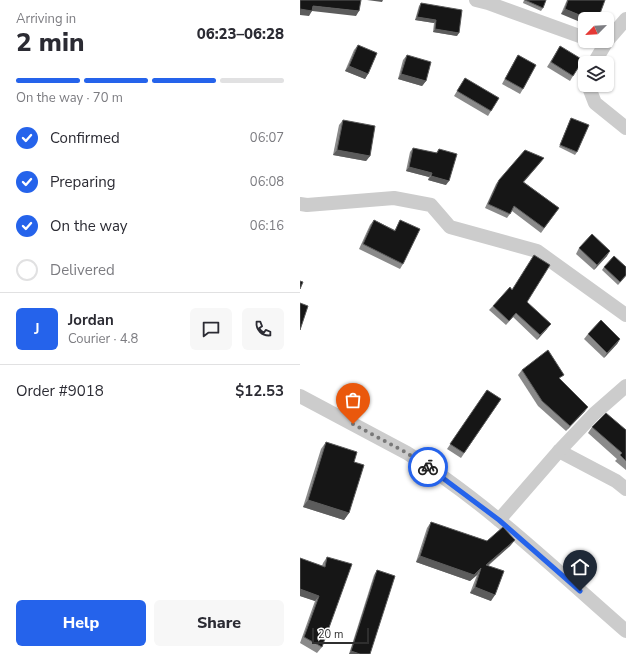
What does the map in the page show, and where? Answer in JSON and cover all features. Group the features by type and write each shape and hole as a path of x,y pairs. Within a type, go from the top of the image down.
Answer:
{"street":[{"path":"476,0 488,2 578,35"},
{"path":"614,30 626,19"},
{"path":"591,92 595,103 626,128"},
{"path":"300,204 307,205 394,198 431,205 450,228 536,251 626,315"},
{"path":"499,520 559,451 594,414 626,386"},
{"path":"300,396 424,463 499,520 626,631"},
{"path":"559,451 616,481 626,489"}],"building":[{"path":"300,0 361,0 359,11 313,6 312,11 300,9"},
{"path":"525,0 546,0 543,8"},
{"path":"568,0 605,0 601,12 578,12 578,14 565,9"},
{"path":"421,3 462,10 459,33 435,29 436,20 417,17"},
{"path":"358,45 377,53 368,74 349,66"},
{"path":"560,46 578,57 578,68 573,76 551,62"},
{"path":"407,55 431,62 426,81 401,74"},
{"path":"518,55 536,65 523,89 505,79"},
{"path":"465,78 499,98 491,111 457,91"},
{"path":"571,118 589,125 577,152 560,145"},
{"path":"343,120 375,126 370,156 337,150"},
{"path":"413,148 437,153 439,149 457,154 449,181 431,176 432,173 409,167"},
{"path":"525,150 544,158 523,182 559,208 544,228 514,206 510,214 488,204 499,180"},
{"path":"374,220 395,231 400,220 420,229 403,264 363,244"},
{"path":"592,234 610,251 597,265 579,248"},
{"path":"534,255 550,265 527,302 551,324 540,335 516,313 509,321 493,306 510,287 512,290"},
{"path":"614,256 626,267 626,275 620,282 604,267"},
{"path":"300,281 303,282 300,289"},
{"path":"300,303 308,306 300,330"},
{"path":"601,320 620,339 607,353 588,334"},
{"path":"548,350 564,375 559,378 588,407 570,426 542,401 522,370"},
{"path":"487,390 501,399 464,453 450,444"},
{"path":"606,413 626,430 626,461 620,455 622,453 592,427"},
{"path":"326,442 357,452 354,462 364,465 349,513 308,500"},
{"path":"431,522 487,541 503,527 515,540 486,565 504,571 495,595 475,587 481,568 474,575 420,556"},
{"path":"327,557 352,564 322,647 304,637 319,596 300,589 300,558 325,567"},
{"path":"377,570 395,576 370,654 360,654 351,651"}],"way so far":[{"path":"353,424 407,453 428,467"}],"route":[{"path":"428,467 499,520 580,591"}]}
